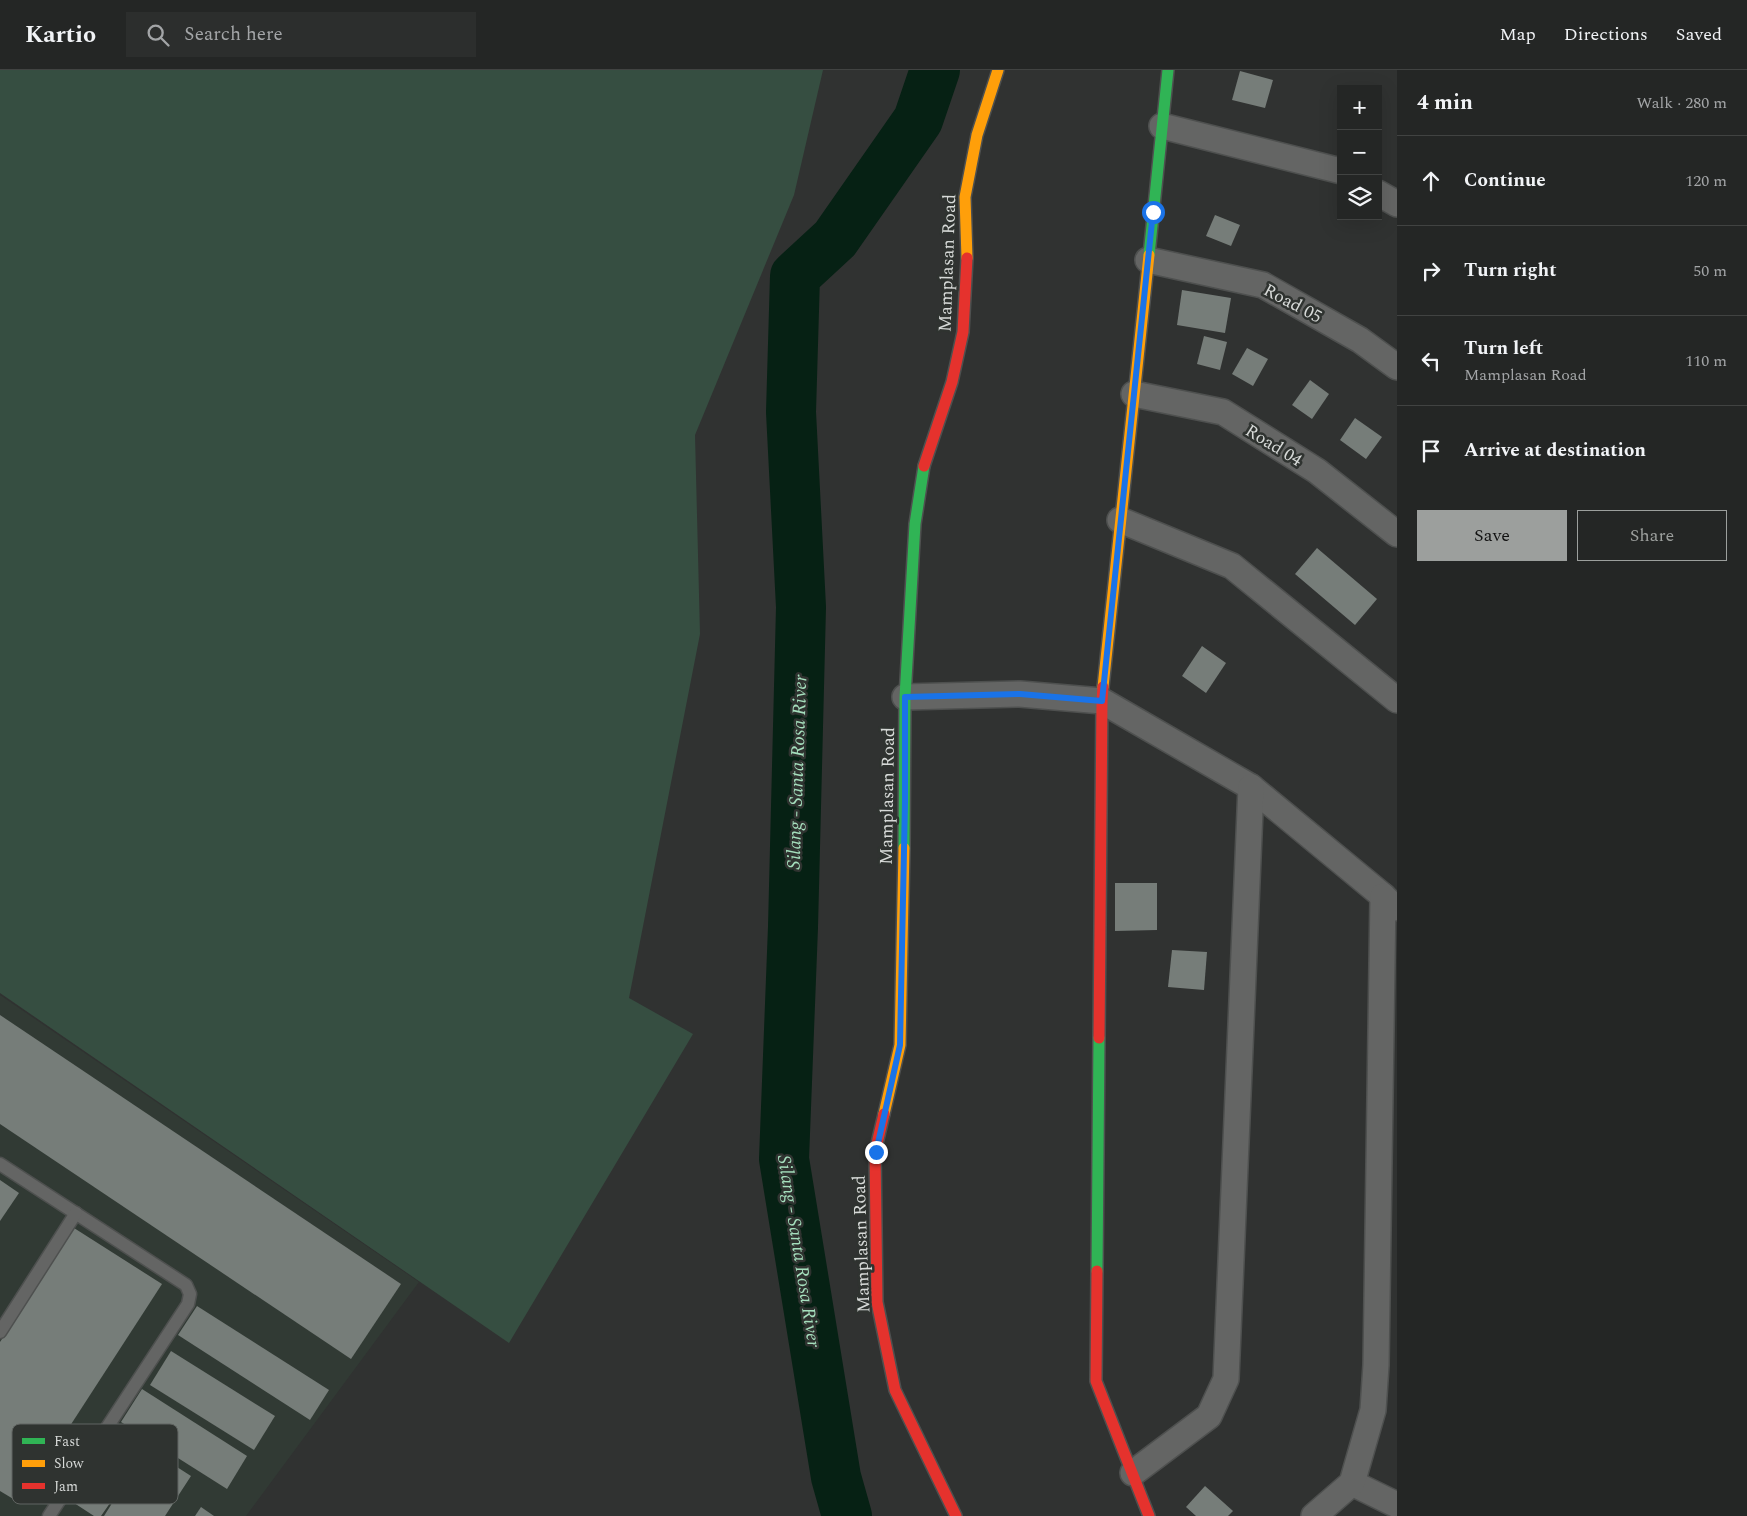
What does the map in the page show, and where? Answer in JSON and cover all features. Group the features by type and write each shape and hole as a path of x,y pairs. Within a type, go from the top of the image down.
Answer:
{"street":[{"name":"Mamplasan Road","path":"956,1516 895,1390 877,1302 876,1152 900,1045 905,802 905,697 915,524 925,461 952,382 963,332 967,248 966,198 976,135 998,70"},
{"path":"1149,1516 1096,1381 1102,701 1168,70"},
{"path":"1162,126 1337,170"},
{"path":"1382,195 1397,204"},
{"name":"Road 05","path":"1148,260 1262,285 1360,340 1397,367"},
{"name":"Road 04","path":"1134,394 1223,412 1317,471 1397,534"},
{"path":"1120,520 1232,566 1397,700"},
{"path":"905,697 1020,694 1102,701 1251,787 1390,903 1388,1154 1373,1410 1352,1483 1314,1516"},
{"path":"1132,1472 1209,1416 1226,1379 1251,787"},
{"path":"1352,1483 1397,1505"}],"lane":[{"path":"0,1164 186,1285 190,1294 188,1304 109,1424"},
{"path":"0,1332 76,1213"},
{"path":"49,1516 57,1504"}],"shaded area":[{"path":"0,995 419,1282 246,1516 0,1516"}],"green space":[{"path":"0,70 823,70 794,195 695,435 700,634 629,998 693,1034 509,1343 0,993"}],"building":[{"path":"1240,71 1273,80 1265,108 1232,100"},
{"path":"1215,215 1240,225 1231,246 1206,236"},
{"path":"1182,290 1231,298 1225,333 1177,325"},
{"path":"1204,336 1227,342 1220,370 1197,364"},
{"path":"1247,348 1268,359 1253,386 1232,374"},
{"path":"1310,380 1329,394 1312,419 1292,405"},
{"path":"1355,418 1382,437 1366,459 1340,440"},
{"path":"1317,548 1377,599 1355,625 1295,574"},
{"path":"1202,646 1226,663 1206,693 1182,676"},
{"path":"1115,883 1157,883 1157,930 1115,931"},
{"path":"1172,950 1207,952 1204,990 1168,987"},
{"path":"0,1015 401,1284 351,1359 0,1124"},
{"path":"0,1180 19,1193 0,1221"},
{"path":"74,1228 162,1284 71,1424 12,1424 12,1498 0,1491 0,1342"},
{"path":"197,1306 329,1390 310,1420 178,1335"},
{"path":"171,1351 275,1416 254,1450 150,1385"},
{"path":"142,1389 247,1456 227,1489 178,1458 178,1424 124,1424 121,1422"},
{"path":"178,1468 191,1476 178,1496"},
{"path":"1205,1486 1233,1511 1228,1516 1196,1516 1186,1507"},
{"path":"76,1504 109,1504 101,1516 94,1516"},
{"path":"112,1504 173,1504 165,1516 104,1516"},
{"path":"201,1507 214,1516 195,1516"}],"waterway":[{"name":"Silang - Santa Rosa River","path":"847,1516 836,1477 784,1159 793,927 801,607 791,412 795,276 835,239 918,120 935,70"}],"traffic: fast":[{"path":"1149,255 1168,70"},
{"path":"904,848 905,697 915,524 924,466"},
{"path":"1097,1271 1099,1038"}],"traffic: slow":[{"path":"967,258 965,197 977,135 998,70"},
{"path":"1103,687 1149,255"},
{"path":"884,1114 900,1045 904,848"}],"traffic: jam":[{"path":"924,466 952,382 963,332 967,258"},
{"path":"1099,1038 1103,687"},
{"path":"884,1114 875,1152 877,1302 895,1390 956,1516"},
{"path":"1097,1271 1096,1381 1149,1516"}],"route":[{"path":"876,1152 900,1045 905,802 905,697 1020,694 1102,701 1153,212"}]}
